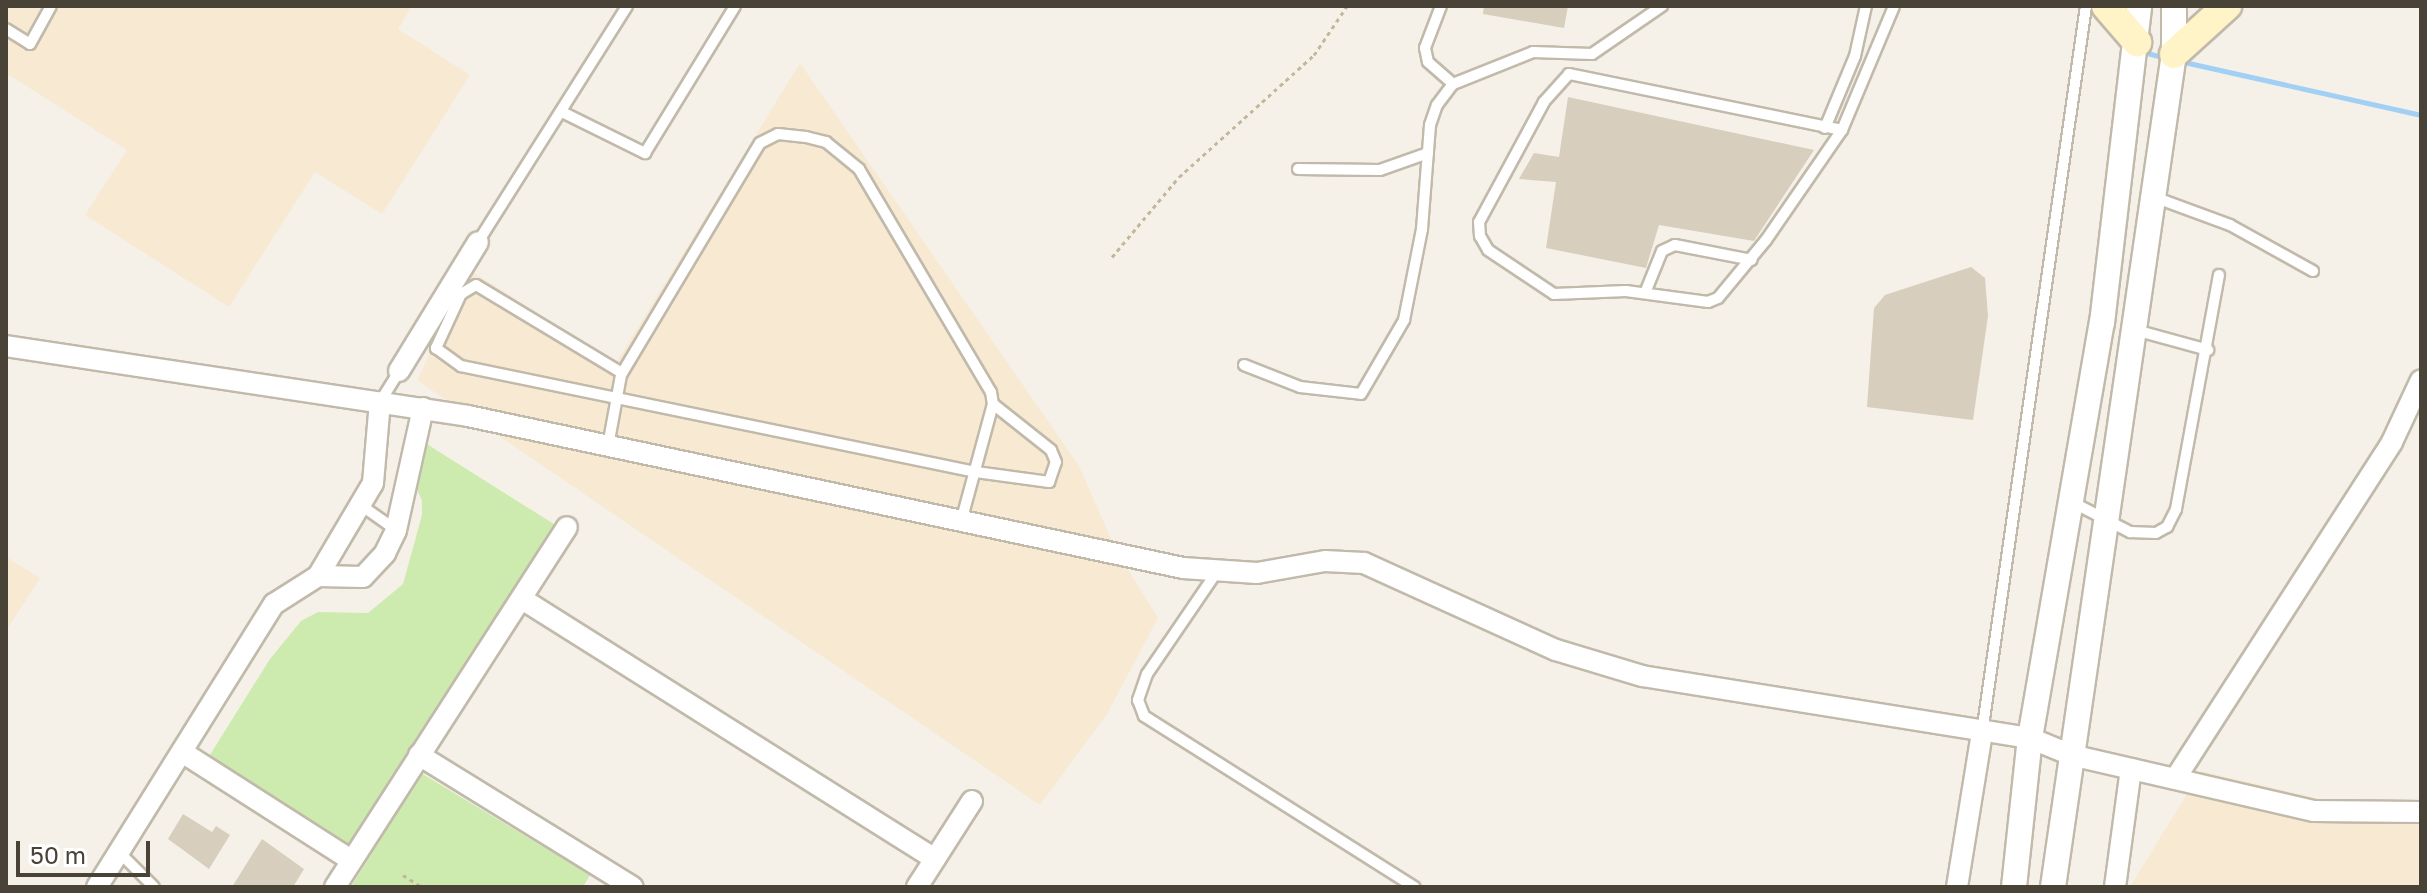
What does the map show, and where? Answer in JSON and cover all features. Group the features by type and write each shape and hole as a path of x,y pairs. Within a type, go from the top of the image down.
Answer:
{"main road":[{"path":"2106,6 2137,42"},
{"path":"2174,54 2227,6"}],"street":[{"path":"2014,887 2030,738 2068,501 2102,323 2139,6"},
{"path":"2053,887 2174,54 2174,6"},
{"path":"399,371 478,242"},
{"path":"6,346 423,408 1216,573 1257,573 1342,559 1364,563 1608,668 1982,733 2030,738 2071,755 2177,776 2314,811 2421,812"},
{"path":"2177,776 2392,442 2421,380"},
{"path":"97,887 274,604 318,576 331,547 362,506 375,468 380,402"},
{"path":"318,576 363,577 385,553 396,530 423,408"},
{"path":"335,887 567,527"},
{"path":"522,599 935,859"},
{"path":"1957,887 1982,733"},
{"path":"182,752 351,860"},
{"path":"419,755 632,887"},
{"path":"2115,887 2131,769"},
{"path":"917,887 972,801"}],"lane":[{"path":"6,29 30,44 51,6"},
{"path":"478,242 627,6"},
{"path":"562,112 631,151 645,153 735,6"},
{"path":"1441,6 1425,48 1428,62 1453,84"},
{"path":"1244,365 1300,387 1346,396 1361,394 1374,380 1404,320 1422,229 1430,125 1453,84 1533,52 1592,54 1662,6"},
{"path":"1825,128 1855,56 1866,6"},
{"path":"1842,130 1569,74 1554,88 1479,222 1480,236 1488,250 1554,294 1645,293 1708,302 1727,292 1842,130 1894,6"},
{"path":"1982,733 2086,6"},
{"path":"608,448 622,373 760,143 778,134 826,142 859,169 984,379 993,404 961,522"},
{"path":"1298,169 1380,170 1428,153"},
{"path":"2154,197 2230,225 2313,271"},
{"path":"1645,293 1667,248 1752,260"},
{"path":"2068,501 2130,532 2156,533 2167,527 2176,509 2208,350 2219,275"},
{"path":"622,373 476,285 461,294 436,348 442,357 461,366 976,472 1042,484 1049,482 1056,462 1032,431 993,404"},
{"path":"2135,330 2208,350"},
{"path":"380,402 399,371"},
{"path":"362,506 396,530"},
{"path":"1216,573 1147,674 1138,700 1144,716 1415,887"},
{"path":"119,852 154,887"}],"path":[{"path":"1112,257 1179,177 1314,55 1347,6"},
{"path":"403,875 422,887"}],"shaded area":[{"path":"6,6 412,6 398,29 470,75 382,214 315,172 229,307 85,215 127,150 6,73"},
{"path":"800,63 1079,466 1116,550 1158,618 1107,714 1040,805 417,380 471,271 616,363"},
{"path":"6,557 40,578 6,631"},
{"path":"2201,771 2421,823 2421,887 2130,887"}],"green space":[{"path":"422,441 557,526 357,851 208,758 270,659 301,621 318,612 368,613 403,584 422,515 422,501 412,478"},
{"path":"421,773 590,875 583,887 351,887"}],"building":[{"path":"1484,6 1568,6 1564,28 1483,14"},
{"path":"1568,97 1814,150 1754,241 1659,225 1646,268 1546,248 1556,182 1519,179 1534,153 1559,157"},
{"path":"1971,267 1985,278 1988,316 1973,420 1867,407 1874,308 1885,295"},
{"path":"183,814 212,832 216,826 230,835 209,869 168,839"},
{"path":"262,839 304,869 293,887 232,887"}],"waterway":[{"path":"2147,53 2162,57"},
{"path":"2184,62 2421,115"}]}
